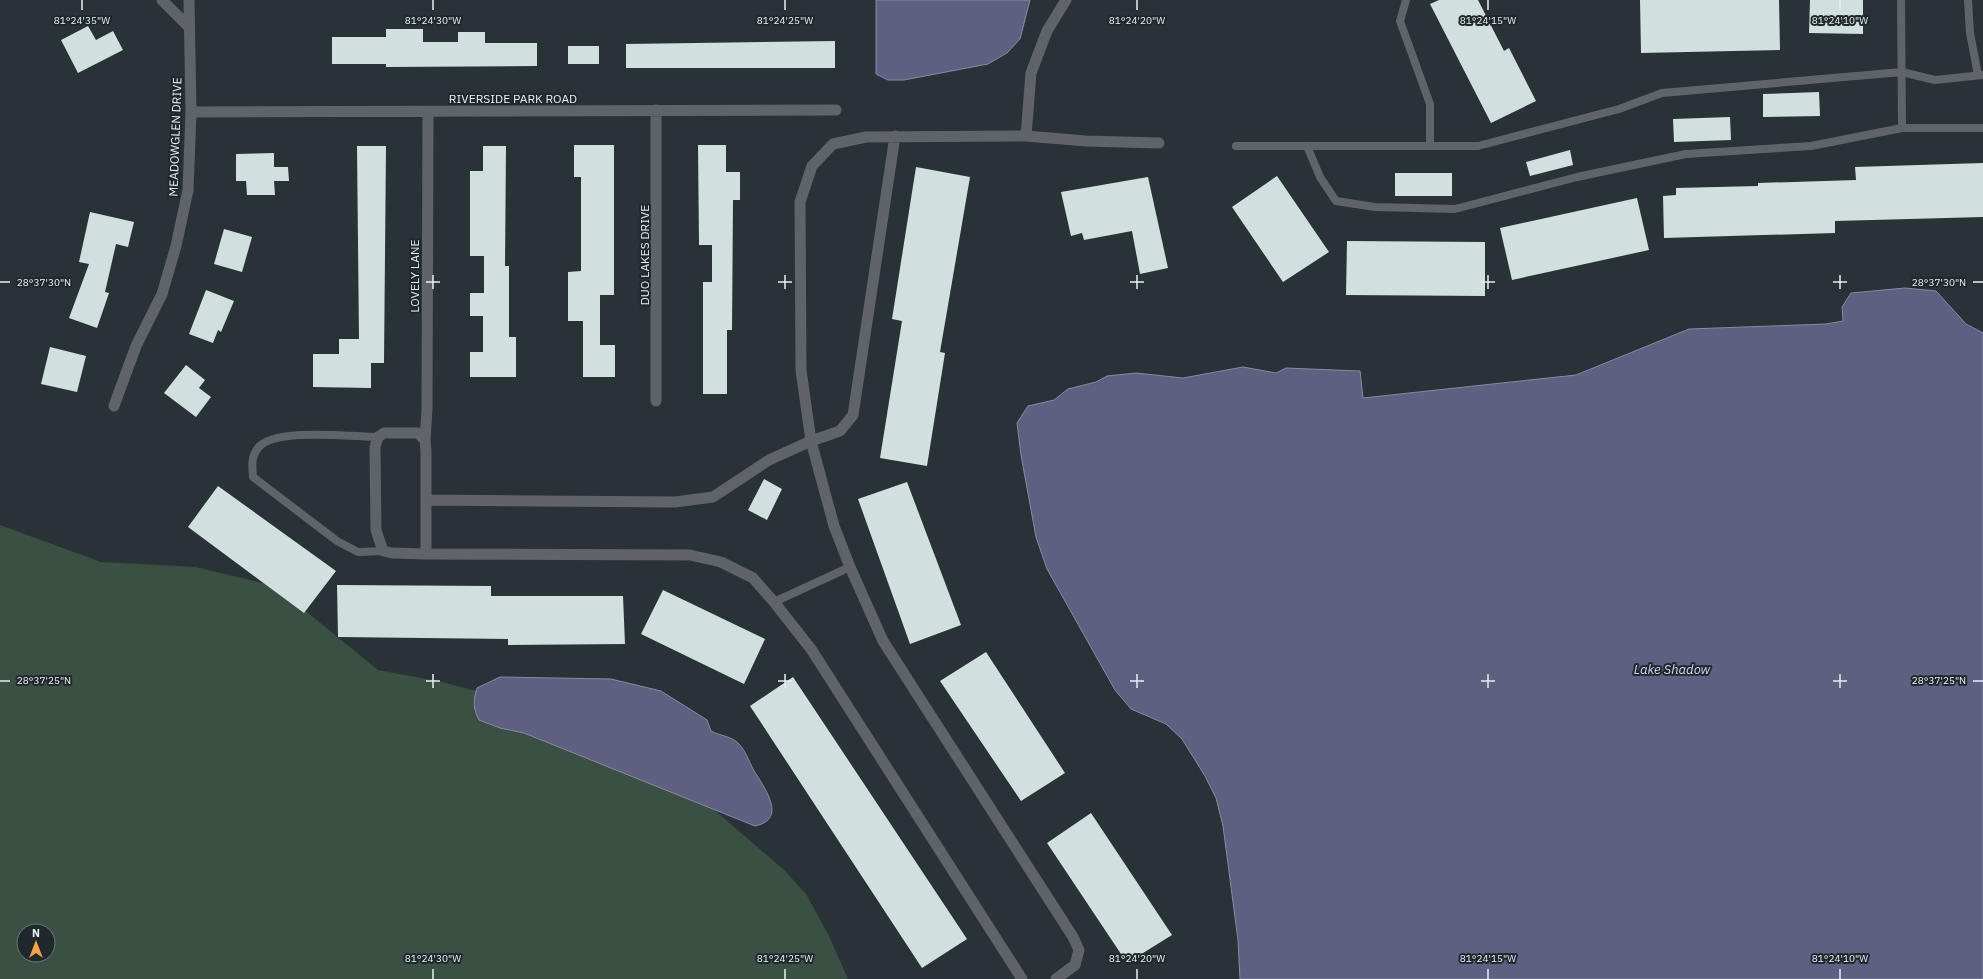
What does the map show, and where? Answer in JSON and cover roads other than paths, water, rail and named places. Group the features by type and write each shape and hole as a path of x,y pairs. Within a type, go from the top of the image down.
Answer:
{"street":[{"path":"162,0 189,27"},
{"name":"MEADOWGLEN DRIVE","path":"114,406 136,346 162,294 176,246 188,190 191,112 189,0"},
{"path":"1026,136 1031,73 1047,31 1066,0"},
{"name":"DUO LAKES DRIVE","path":"656,110 656,401"},
{"name":"RIVERSIDE PARK ROAD","path":"191,112 836,110"},
{"name":"LOVELY LANE","path":"426,554 425,440 427,409 428,111"},
{"path":"426,500 675,502 713,497 769,460 811,441 840,431 853,415 895,136"},
{"path":"1056,979 1075,965 1079,950 1073,937 883,642 850,567 834,526 811,441 801,370 800,202 812,166 833,144 866,137 1026,136 1086,141 1159,143"},
{"path":"425,440 418,433 384,433 378,437 375,447 376,530 383,551 392,553 426,554 690,554 721,562 753,578 811,649 1022,979"}],"lane":[{"path":"1406,0 1400,21 1430,104 1430,146"},
{"path":"1901,0 1902,128"},
{"path":"1968,0 1970,32 1980,75"},
{"path":"1980,75 1983,67"},
{"path":"1236,146 1478,146 1619,109 1662,93 1902,72 1935,80 1980,75"},
{"path":"1307,146 1320,177 1336,201 1375,207 1455,209 1577,177 1686,154 1811,146 1902,128 1983,128"},
{"path":"378,437 287,435 269,440 258,447 252,460 253,477 337,541 358,552 383,551"},
{"path":"774,602 850,567"}],"water":[{"path":"876,0 1030,0 1020,39 1007,53 988,64 904,80 888,80 876,74"},
{"name":"Lake Shadow","path":"1905,288 1936,291 1966,324 1983,333 1983,979 1240,979 1238,940 1223,826 1216,798 1205,776 1182,739 1166,724 1131,709 1115,690 1047,569 1036,537 1021,455 1017,423 1028,406 1054,400 1068,389 1096,382 1107,376 1136,373 1183,378 1243,367 1276,373 1286,368 1360,371 1363,398 1576,375 1689,329 1826,324 1843,321 1842,307 1851,293"},
{"path":"500,677 611,679 661,691 707,720 711,731 733,739 741,746 767,793 772,809 770,817 765,822 755,826 524,733 500,728 479,720 474,704 477,688"}]}
